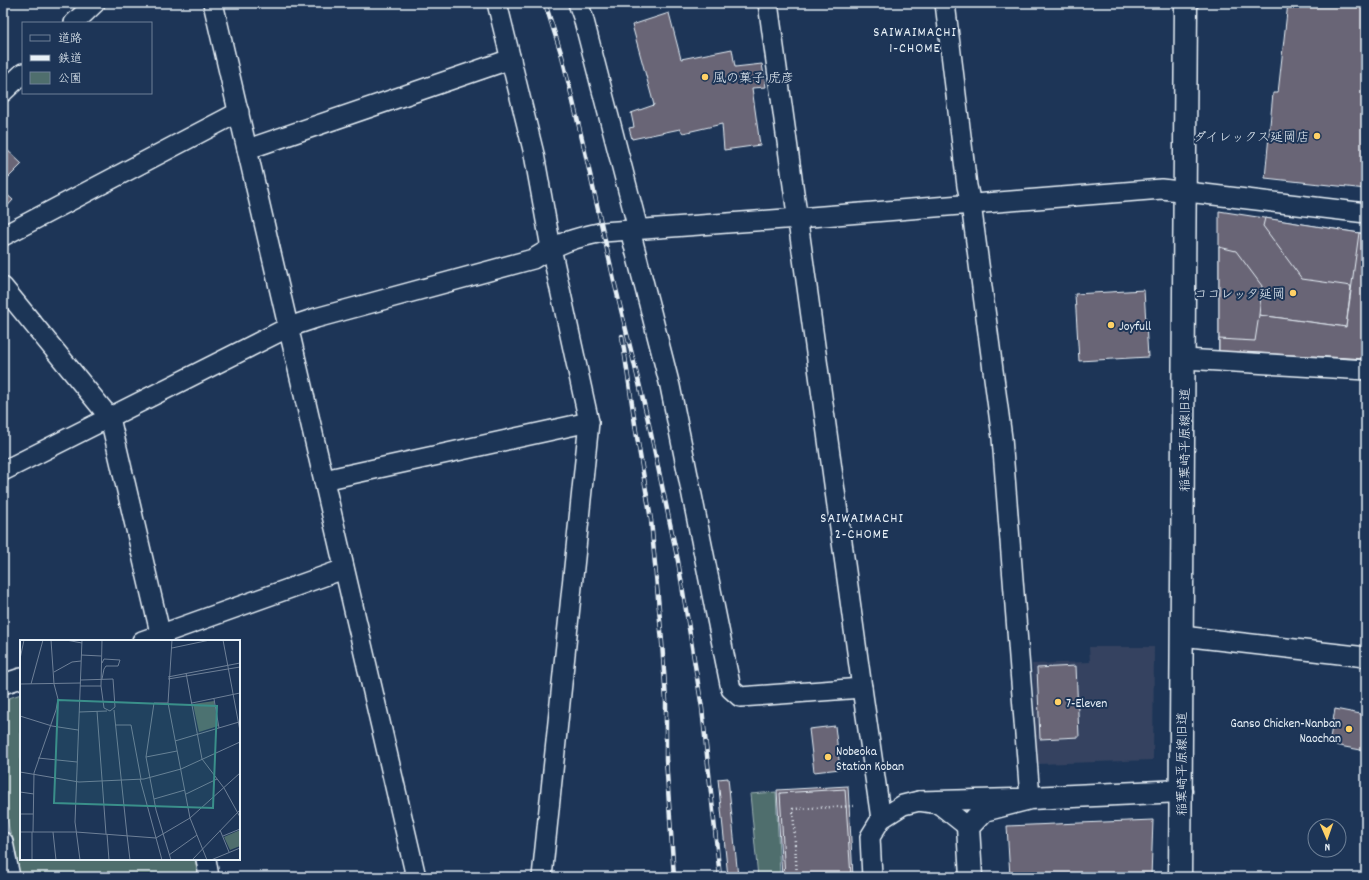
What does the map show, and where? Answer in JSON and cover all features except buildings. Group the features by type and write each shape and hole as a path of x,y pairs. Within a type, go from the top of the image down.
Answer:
{"street":[{"path":"75,22 95,3"},
{"path":"213,3 416,877"},
{"path":"497,3 534,154 551,248 588,422 542,877"},
{"path":"578,3 583,17 670,386 731,689 740,697 862,688"},
{"path":"768,3 880,812 870,837 872,877"},
{"path":"945,3 967,186 971,204 1002,438 1030,798"},
{"name":"稲葉崎平原線旧道","path":"1180,877 1186,192 1186,3"},
{"path":"248,149 511,59"},
{"path":"3,92 22,74"},
{"path":"3,236 239,112"},
{"path":"3,471 289,327 316,318 533,259 551,248 581,237 603,232 1162,189 1366,213"},
{"path":"3,287 110,418 162,638"},
{"path":"1184,359 1366,370"},
{"path":"324,480 588,422"},
{"path":"149,640 162,638 344,569"},
{"path":"1182,636 1366,657"},
{"path":"3,684 20,678"},
{"path":"880,812 919,801 1030,798 1181,790"},
{"path":"971,877 968,827 984,810 1030,798"},
{"path":"919,801 939,804 968,827"},
{"path":"3,842 10,877"},
{"path":"206,860 209,877"}],"path":[{"path":"797,877 793,809 880,812"}],"shaded area":[{"path":"1089,647 1154,647 1153,760 1038,764 1032,664 1090,662"}],"green space":[{"path":"20,694 20,860 195,860 199,877 19,877 3,799 3,700"},
{"path":"776,792 780,876 758,877 750,794"}],"railway":[{"path":"545,3 562,56 583,143 615,285 648,420 678,561 702,708 720,877"},
{"path":"622,336 651,520 666,701 666,759 674,877"}],"place":[{"name":"風の菓子 虎彦","path":"705,77"},
{"name":"ダイレックス延岡店","path":"1317,136"},
{"name":"ココレッタ延岡","path":"1293,293"},
{"name":"Joyfull","path":"1111,325"},
{"name":"7-Eleven","path":"1058,702"},
{"name":"Ganso Chicken-Nanban Naochan","path":"1349,729"},
{"name":"Nobeoka Station Koban","path":"828,757"}],"district":[{"name":"SAIWAIMACHI 1-CHOME","path":"915,40"},
{"name":"SAIWAIMACHI 2-CHOME","path":"862,526"}]}
